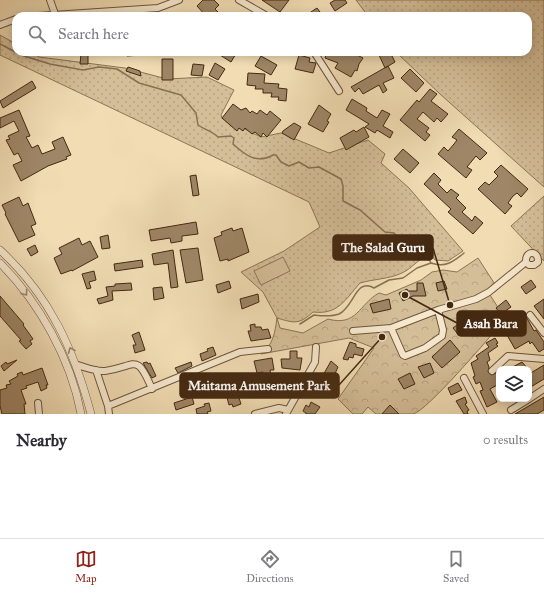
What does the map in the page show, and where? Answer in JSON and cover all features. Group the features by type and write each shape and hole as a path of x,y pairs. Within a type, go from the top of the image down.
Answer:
{"street":[{"path":"50,0 54,12"},
{"path":"89,12 158,8 179,0"},
{"path":"239,0 260,12"},
{"path":"0,25 12,20"},
{"path":"317,56 339,91"},
{"path":"0,250 21,272 64,333 77,365 91,414"},
{"path":"353,331 391,328 438,310 476,299 489,292 526,262 525,258 532,252 536,254 538,262 544,266"},
{"path":"526,262 529,265 534,265 538,262"},
{"path":"0,263 23,290 47,326 66,365 81,414"},
{"path":"391,328 402,353 406,356 425,348 442,336 443,330 438,310"},
{"path":"530,315 544,333"},
{"path":"255,414 279,408 287,412 314,362 316,347"},
{"path":"108,406 240,352 268,349"},
{"path":"503,350 508,356 544,359"},
{"path":"492,371 508,356"},
{"path":"77,365 105,371 127,364 136,365 144,369 152,389"},
{"path":"96,370 108,406 108,414"},
{"path":"464,378 483,414"},
{"path":"532,397 544,389"},
{"path":"511,410 524,402"},
{"path":"38,403 39,414"}],"green space":[{"path":"356,0 544,0 544,187 440,94 400,56 532,56 532,12 365,12"},
{"path":"0,35 12,42 12,56 37,56 125,68 167,79 207,77 234,90 221,115 222,118 261,137 281,133 329,153 368,140 385,154 381,163 409,188 463,251 448,261 435,260 431,255 427,256 402,273 392,277 360,283 335,309 322,312 313,312 304,319 296,322 277,318 263,292 241,272 284,251 320,227 309,202 0,55"},
{"path":"544,196 544,261 511,226"},
{"path":"283,257 290,271 261,285 254,271"},
{"path":"478,258 498,289 490,295 499,309 501,324 444,388 431,401 413,414 376,414 368,407 362,414 353,414 338,399 374,348 349,338 261,354 271,343 277,318 280,328 303,333 328,319 338,321 352,317 379,293 386,295 421,280 432,272 443,270 457,272"}],"building":[{"path":"203,0 214,0 219,5 215,9 218,12 202,12 197,6"},
{"path":"262,0 289,0 280,12"},
{"path":"335,0 345,0 347,3 335,11 330,3"},
{"path":"317,8 320,12 311,12"},
{"path":"81,56 88,56 88,64 80,64"},
{"path":"222,56 235,56 231,62"},
{"path":"261,56 277,65 271,75 255,66"},
{"path":"299,56 310,58 309,62 316,63 313,73 295,69"},
{"path":"326,56 359,56 363,58 357,71 355,70 351,77 335,68 338,63 325,58"},
{"path":"379,56 392,56 395,62 385,68"},
{"path":"162,59 173,59 173,80 162,80"},
{"path":"215,63 225,69 218,80 209,75"},
{"path":"193,64 204,65 202,76 191,75"},
{"path":"388,66 394,78 383,83 387,90 383,93 379,85 363,94 359,88 355,92 351,87"},
{"path":"128,67 140,71 141,76 126,71"},
{"path":"410,69 424,83 416,92 401,78"},
{"path":"248,73 265,74 264,83 279,84 278,88 287,89 286,101 278,100 279,97 271,97 272,93 263,93 263,89 255,89 256,86 247,85"},
{"path":"32,81 36,88 3,108 0,101"},
{"path":"430,89 437,94 431,101 448,114 441,122 437,118 434,122 423,112 417,119 429,128 426,132 430,135 425,141 400,120 417,100 419,102"},
{"path":"352,99 367,108 366,111 377,118 382,110 390,114 383,126 393,132 390,138 377,130 375,133 365,127 369,124 346,110"},
{"path":"233,104 241,110 246,108 250,113 252,111 257,114 260,110 267,115 270,111 281,120 267,137 263,133 261,137 255,132 252,134 245,128 243,131 239,128 237,131 222,118"},
{"path":"319,105 331,114 327,121 329,122 323,132 308,124"},
{"path":"19,110 30,136 26,137 32,148 38,145 42,154 55,149 52,142 63,137 71,155 66,157 67,159 48,166 21,181 13,165 22,161 18,153 14,155 6,140 10,139 8,136 19,131 14,121 0,128 0,118"},
{"path":"294,123 301,127 294,140 282,133"},
{"path":"364,127 369,137 346,150 340,138 354,130 356,132"},
{"path":"459,129 487,153 480,160 476,156 467,167 472,170 466,178 438,154 444,147 448,151 454,144 457,140 452,137"},
{"path":"403,149 419,163 410,173 394,159"},
{"path":"501,165 528,189 521,197 517,193 513,196 508,203 512,206 505,214 478,189 485,182 489,185 498,176 494,172"},
{"path":"434,173 441,180 438,184 447,193 451,189 459,195 456,198 466,208 462,212 472,221 475,216 483,223 473,234 448,212 451,209 424,184"},
{"path":"196,175 199,195 193,196 190,176"},
{"path":"19,197 23,206 28,203 36,224 31,226 35,235 19,242 2,205"},
{"path":"196,222 198,234 182,236 182,241 171,243 170,238 151,241 149,230"},
{"path":"232,228 233,231 242,228 249,252 228,261 228,259 220,261 214,238 222,235 221,232"},
{"path":"108,235 110,248 102,249 100,237"},
{"path":"79,238 82,245 90,241 98,257 72,271 61,274 54,258 62,254 59,248"},
{"path":"35,245 38,252 31,256 27,249"},
{"path":"198,248 203,280 186,283 180,250"},
{"path":"173,250 178,287 171,288 168,263 154,265 152,254"},
{"path":"142,260 143,267 115,271 114,264"},
{"path":"94,271 96,280 89,282 91,288 87,289 82,274"},
{"path":"531,280 536,287 526,294 521,287"},
{"path":"229,281 231,288 218,293 216,285"},
{"path":"444,281 447,289 438,291 436,283"},
{"path":"131,283 132,290 112,291 113,300 99,304 97,299 108,296 106,287 115,286 115,284"},
{"path":"417,283 423,283 426,296 413,296 403,301 399,293 407,289 408,291 417,291"},
{"path":"162,287 164,298 154,300 153,288"},
{"path":"258,294 259,302 242,309 240,299"},
{"path":"0,296 24,324 23,325 33,339 30,341 32,344 26,349 19,341 21,340 0,316"},
{"path":"389,299 391,309 373,313 370,304"},
{"path":"544,299 544,319 534,306"},
{"path":"506,300 511,307 501,314 496,308"},
{"path":"523,311 534,331 536,330 544,342 544,349 539,352 532,342 530,344 529,341 515,349 507,335 506,336 501,329 504,327 502,324"},
{"path":"461,322 465,327 457,333 453,328"},
{"path":"255,324 255,327 261,327 262,330 268,329 271,338 251,341 248,331 251,331 250,325"},
{"path":"139,332 145,350 135,353 133,345 136,345 132,335"},
{"path":"495,338 498,343 496,344 498,346 488,353 490,360 487,362 489,367 488,372 491,375 496,373 496,386 490,389 497,402 487,407 480,391 483,390 480,382 476,384 473,377 475,376 471,363 478,359 476,356 489,347 486,343"},
{"path":"450,340 460,352 442,368 432,357"},
{"path":"350,342 356,344 356,347 364,349 362,356 354,354 353,358 349,357 348,360 343,359"},
{"path":"213,347 216,355 202,361 200,354"},
{"path":"290,351 297,351 297,358 302,358 300,370 282,368 281,359 290,359"},
{"path":"272,358 274,370 270,370 271,375 264,376 263,372 257,373 254,361"},
{"path":"17,360 4,371 1,366 6,362 7,364"},
{"path":"331,361 338,367 333,378 329,376 327,380 322,377"},
{"path":"147,362 148,364 150,363 156,376 152,378 143,363"},
{"path":"191,362 192,366 178,373 175,368"},
{"path":"522,362 525,366 515,366"},
{"path":"430,363 434,373 424,378 418,367"},
{"path":"544,365 544,379 532,386 532,372"},
{"path":"42,368 48,385 46,385 47,388 41,391 38,382 26,386 27,388 21,390 26,404 24,404 25,414 2,414 0,406 0,390 7,388 6,385 11,384 9,381 18,376 17,374 22,372 23,375"},
{"path":"410,373 415,384 404,389 398,379"},
{"path":"458,383 462,390 451,395 448,388"},
{"path":"235,386 241,404 233,407 232,404 229,405 226,394 222,396 220,391"},
{"path":"192,397 194,404 176,410 174,403"},
{"path":"465,397 467,403 465,404 469,410 467,411 468,414 464,414 456,401"},
{"path":"544,397 544,410 537,414 515,414"},
{"path":"311,402 320,407 315,414 306,414 303,411 306,405 309,407"},
{"path":"209,403 211,411 207,412 208,414 197,414 196,409"},
{"path":"390,405 399,414 382,414"}],"waterway":[{"path":"0,44 12,50"},
{"path":"24,56 50,64 83,70 99,67 117,69 139,83 181,95 196,113 198,125 218,137 231,136 234,138 233,144 247,155 257,159 276,155 281,162 289,166 299,162 309,168 319,167 341,179 343,186 343,201 360,210 385,232 394,233 403,244 424,250 431,263"},
{"path":"300,324 314,315 330,316 339,314 363,286 374,288 389,280 403,278 417,268 431,263 441,265 449,263 464,253"}],"place":[{"name":"Asah Bara","path":"405,295"},
{"name":"The Salad Guru","path":"450,305"},
{"name":"Maitama Amusement Park","path":"382,337"}]}
